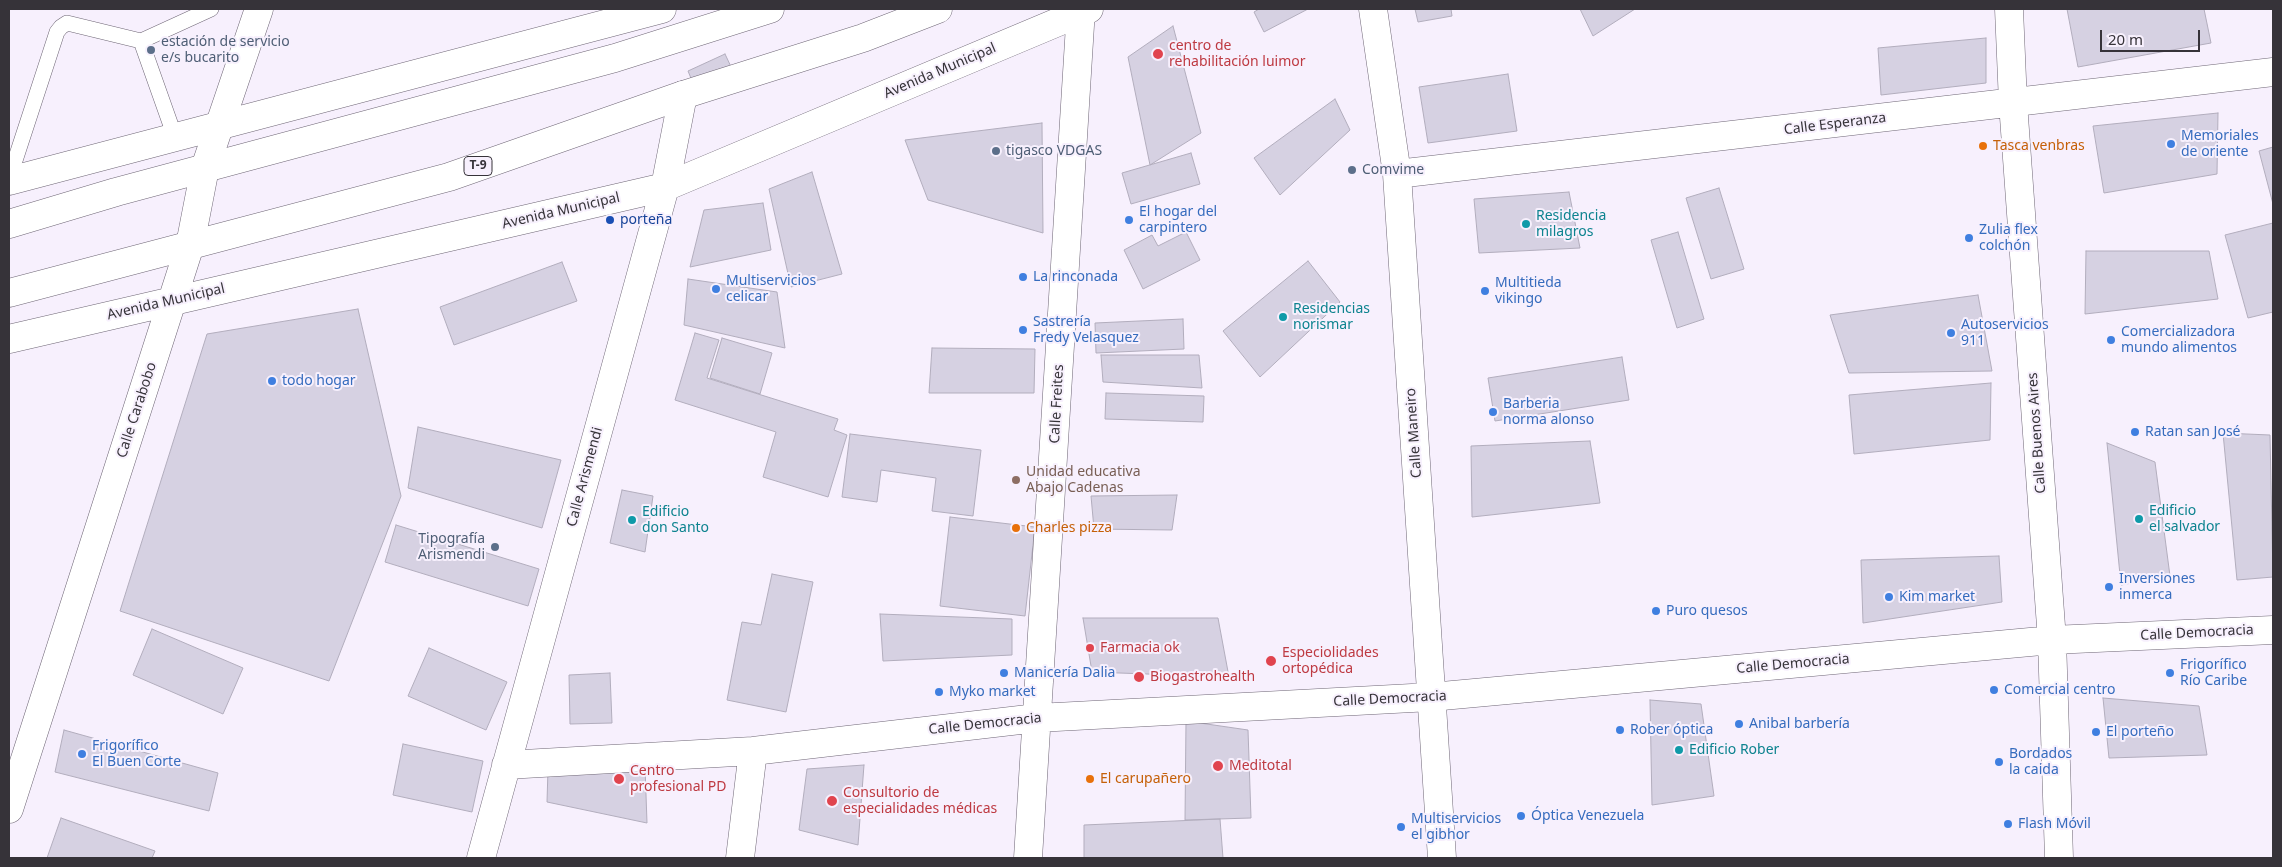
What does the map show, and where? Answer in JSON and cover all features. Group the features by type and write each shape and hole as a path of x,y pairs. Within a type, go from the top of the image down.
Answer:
{"main road":[{"name":"Calle Carabobo","path":"9,809 190,246 206,168 218,124 258,9"},
{"path":"9,180 662,9"},
{"path":"9,224 116,192 615,58 770,9"},
{"name":"T-9","path":"9,293 449,177 683,94 864,38 938,9"},
{"name":"Calle Maneiro","path":"1374,9 1397,174 1442,858"},
{"name":"Calle Buenos Aires","path":"2009,9 2013,103 2052,640 2059,858"},
{"name":"Avenida Municipal","path":"9,339 665,187 1083,10"},
{"name":"Calle Freites","path":"1028,858 1083,10"},
{"name":"Calle Esperanza","path":"1397,174 2273,72"},
{"name":"Calle Arismendi","path":"481,858 665,187 683,94"},
{"name":"Calle Democracia","path":"506,765 753,751 1037,718 1431,697 2052,640 2273,630"},
{"path":"740,858 753,751"}],"lane":[{"path":"9,180 57,32 61,27 67,23 141,41 211,9"},
{"path":"141,41 175,137"}],"building":[{"path":"1259,9 1308,9 1264,32 1254,12"},
{"path":"1415,9 1451,9 1452,16 1418,22"},
{"path":"1580,9 1635,9 1593,36"},
{"path":"2067,9 2204,9 2211,43 2078,67"},
{"path":"1173,26 1201,133 1150,165 1128,57"},
{"path":"1986,38 1986,83 1881,95 1878,48"},
{"path":"725,54 733,71 695,88 688,71"},
{"path":"1508,74 1517,131 1428,143 1419,87"},
{"path":"1335,99 1350,130 1280,195 1254,158"},
{"path":"2218,113 2217,174 2104,193 2093,126"},
{"path":"1042,123 1043,233 928,200 905,140"},
{"path":"2273,147 2273,204 2259,151"},
{"path":"1191,153 1200,184 1131,204 1122,173"},
{"path":"812,172 842,274 791,287 769,189"},
{"path":"1719,188 1744,269 1711,279 1686,198"},
{"name":"Residencia milagros","path":"1569,192 1580,248 1479,253 1474,199"},
{"path":"763,203 771,250 690,267 704,210"},
{"path":"2273,223 2273,312 2248,318 2225,235"},
{"path":"1186,232 1200,260 1143,289 1124,250 1152,235 1158,246"},
{"path":"1678,232 1704,319 1677,328 1651,240"},
{"path":"2086,251 2209,251 2218,299 2085,314"},
{"name":"Residencias norismar","path":"1308,261 1340,302 1260,377 1223,331"},
{"path":"562,262 577,301 454,345 440,307"},
{"path":"688,279 777,292 785,348 684,325"},
{"path":"1978,295 1992,371 1849,373 1830,315"},
{"path":"358,309 401,496 329,681 120,611 207,334"},
{"path":"1183,319 1184,349 1096,353 1095,323"},
{"path":"695,333 719,340 707,378 838,419 834,430 847,435 828,497 763,477 776,432 675,400"},
{"path":"722,338 772,353 760,394 710,378"},
{"path":"932,348 1035,349 1034,393 929,393"},
{"path":"1101,355 1199,355 1202,388 1103,382"},
{"path":"1622,357 1629,400 1495,421 1488,378"},
{"path":"1991,383 1990,440 1854,454 1849,395"},
{"path":"1106,393 1204,396 1203,422 1105,419"},
{"path":"418,427 561,460 542,528 408,488"},
{"path":"2223,433 2270,435 2273,577 2237,580"},
{"path":"850,434 981,450 973,516 932,511 936,478 881,470 877,502 842,497"},
{"path":"1590,441 1600,503 1472,517 1471,446"},
{"name":"Edificio el salvador","path":"2107,443 2155,462 2170,576 2121,585"},
{"name":"Edificio don Santo","path":"622,490 653,496 645,552 610,543"},
{"path":"1177,495 1172,530 1094,529 1091,496"},
{"path":"950,517 1035,527 1025,616 940,606"},
{"path":"396,525 539,569 528,606 385,562"},
{"path":"1999,556 2002,602 1863,623 1861,560"},
{"path":"772,574 813,582 786,712 727,700 742,622 761,625"},
{"path":"880,614 1012,619 1012,655 883,661"},
{"path":"1083,618 1218,618 1229,677 1092,672"},
{"path":"152,629 243,668 223,714 133,675"},
{"path":"429,648 507,682 486,730 408,696"},
{"path":"610,673 612,723 570,724 569,675"},
{"path":"2103,698 2199,706 2207,755 2109,758"},
{"name":"Edificio Rober","path":"1650,700 1701,704 1714,796 1652,805"},
{"path":"1186,721 1248,730 1251,818 1185,820"},
{"path":"64,730 218,773 209,811 55,772"},
{"path":"403,744 483,761 472,812 393,795"},
{"path":"864,765 858,845 799,830 807,769"},
{"path":"645,766 647,823 547,802 548,769"},
{"path":"61,818 155,851 152,858 47,858"},
{"path":"1220,819 1223,858 1084,858 1084,825"}],"place":[{"name":"estación de servicio e/s bucarito","path":"151,50"},
{"name":"centro de rehabilitación luimor","path":"1158,54"},
{"name":"Memoriales de oriente","path":"2171,144"},
{"name":"Tasca venbras","path":"1983,146"},
{"name":"tigasco VDGAS","path":"996,151"},
{"name":"Comvime","path":"1352,170"},
{"name":"porteña","path":"610,220"},
{"name":"El hogar del carpintero","path":"1129,220"},
{"name":"Residencia milagros","path":"1526,224"},
{"name":"Zulia flex colchón","path":"1969,238"},
{"name":"La rinconada","path":"1023,277"},
{"name":"Multiservicios celicar","path":"716,289"},
{"name":"Multitieda vikingo","path":"1485,291"},
{"name":"Residencias norismar","path":"1283,317"},
{"name":"Sastrería Fredy Velasquez","path":"1023,330"},
{"name":"Autoservicios 911","path":"1951,333"},
{"name":"Comercializadora mundo alimentos","path":"2111,340"},
{"name":"todo hogar","path":"272,381"},
{"name":"Barberia norma alonso","path":"1493,412"},
{"name":"Ratan san José","path":"2135,432"},
{"name":"Unidad educativa Abajo Cadenas","path":"1016,480"},
{"name":"Edificio el salvador","path":"2139,519"},
{"name":"Edificio don Santo","path":"632,520"},
{"name":"Charles pizza","path":"1016,528"},
{"name":"Tipografía Arismendi","path":"495,547"},
{"name":"Inversiones inmerca","path":"2109,587"},
{"name":"Kim market","path":"1889,597"},
{"name":"Puro quesos","path":"1656,611"},
{"name":"Farmacia ok","path":"1090,648"},
{"name":"Especiolidades ortopédica","path":"1271,661"},
{"name":"Manicería Dalia","path":"1004,673"},
{"name":"Frigorífico Río Caribe","path":"2170,673"},
{"name":"Biogastrohealth","path":"1139,677"},
{"name":"Comercial centro","path":"1994,690"},
{"name":"Myko market","path":"939,692"},
{"name":"Anibal barbería","path":"1739,724"},
{"name":"Rober óptica","path":"1620,730"},
{"name":"El porteño","path":"2096,732"},
{"name":"Edificio Rober","path":"1679,750"},
{"name":"Frigorífico El Buen Corte","path":"82,754"},
{"name":"Bordados la caida","path":"1999,762"},
{"name":"Meditotal","path":"1218,766"},
{"name":"Centro profesional PD","path":"619,779"},
{"name":"El carupañero","path":"1090,779"},
{"name":"Consultorio de especialidades médicas","path":"832,801"},
{"name":"Óptica Venezuela","path":"1521,816"},
{"name":"Flash Móvil","path":"2008,824"},
{"name":"Multiservicios el gibhor","path":"1401,827"}]}
